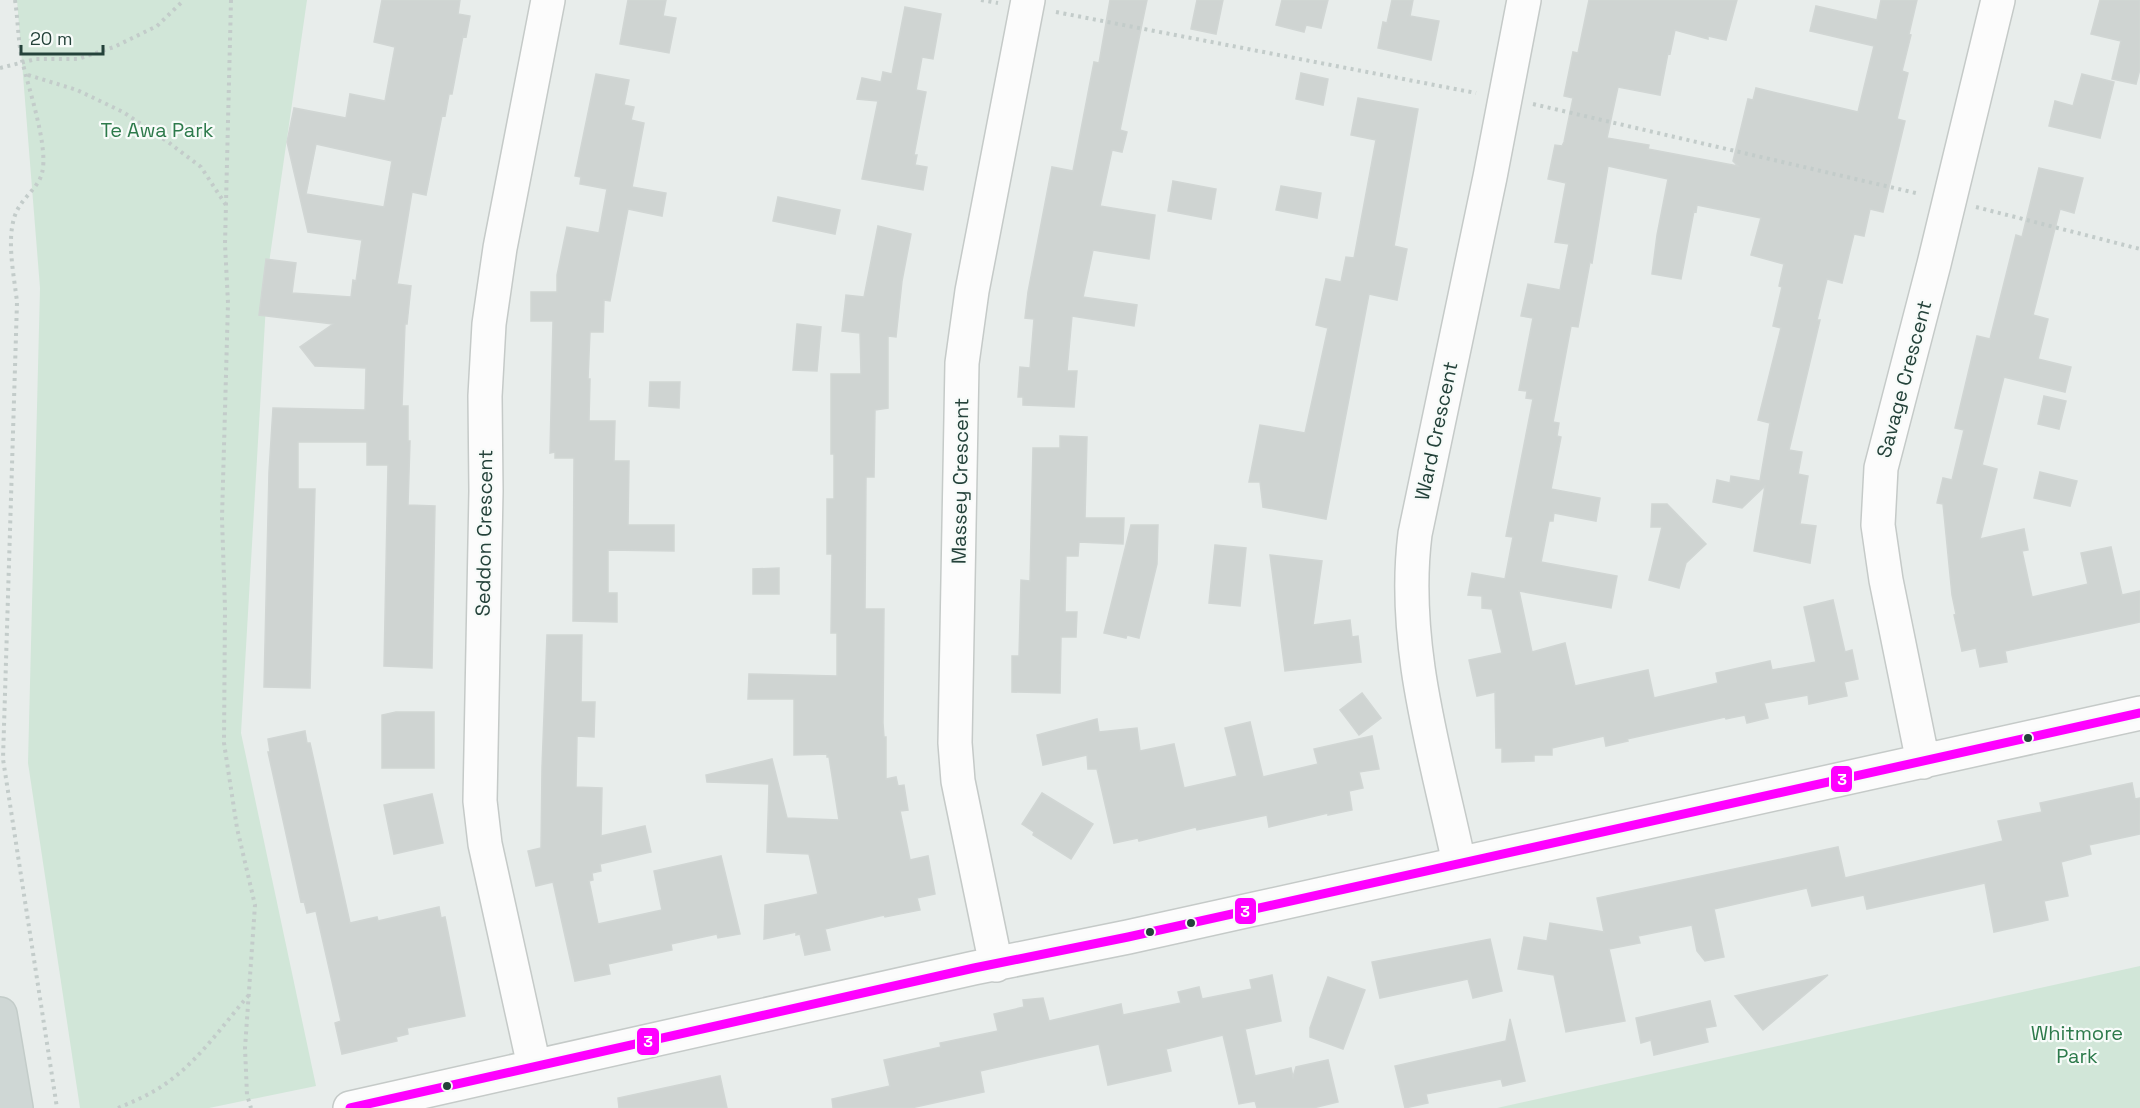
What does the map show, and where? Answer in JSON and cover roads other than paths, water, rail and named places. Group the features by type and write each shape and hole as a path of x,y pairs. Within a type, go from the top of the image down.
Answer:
{"main road":[{"path":"0,1014 16,1108"}],"street":[{"name":"Seddon Crescent","path":"534,1066 485,844 480,801 486,491 485,396 489,324 500,248 548,0"},
{"name":"Ward Crescent","path":"1459,863 1418,676 1412,601 1412,558 1414,534 1524,0"},
{"name":"Savage Crescent","path":"1923,762 1886,580 1878,525 1881,468 1998,0"},
{"name":"Massey Crescent","path":"996,964 958,781 955,743 962,363 972,291 1027,4"},
{"path":"350,1108 2140,713"}],"park label":[{"name":"Te Awa Park","path":"157,130"},
{"name":"Whitmore Park","path":"2077,1044"}]}
